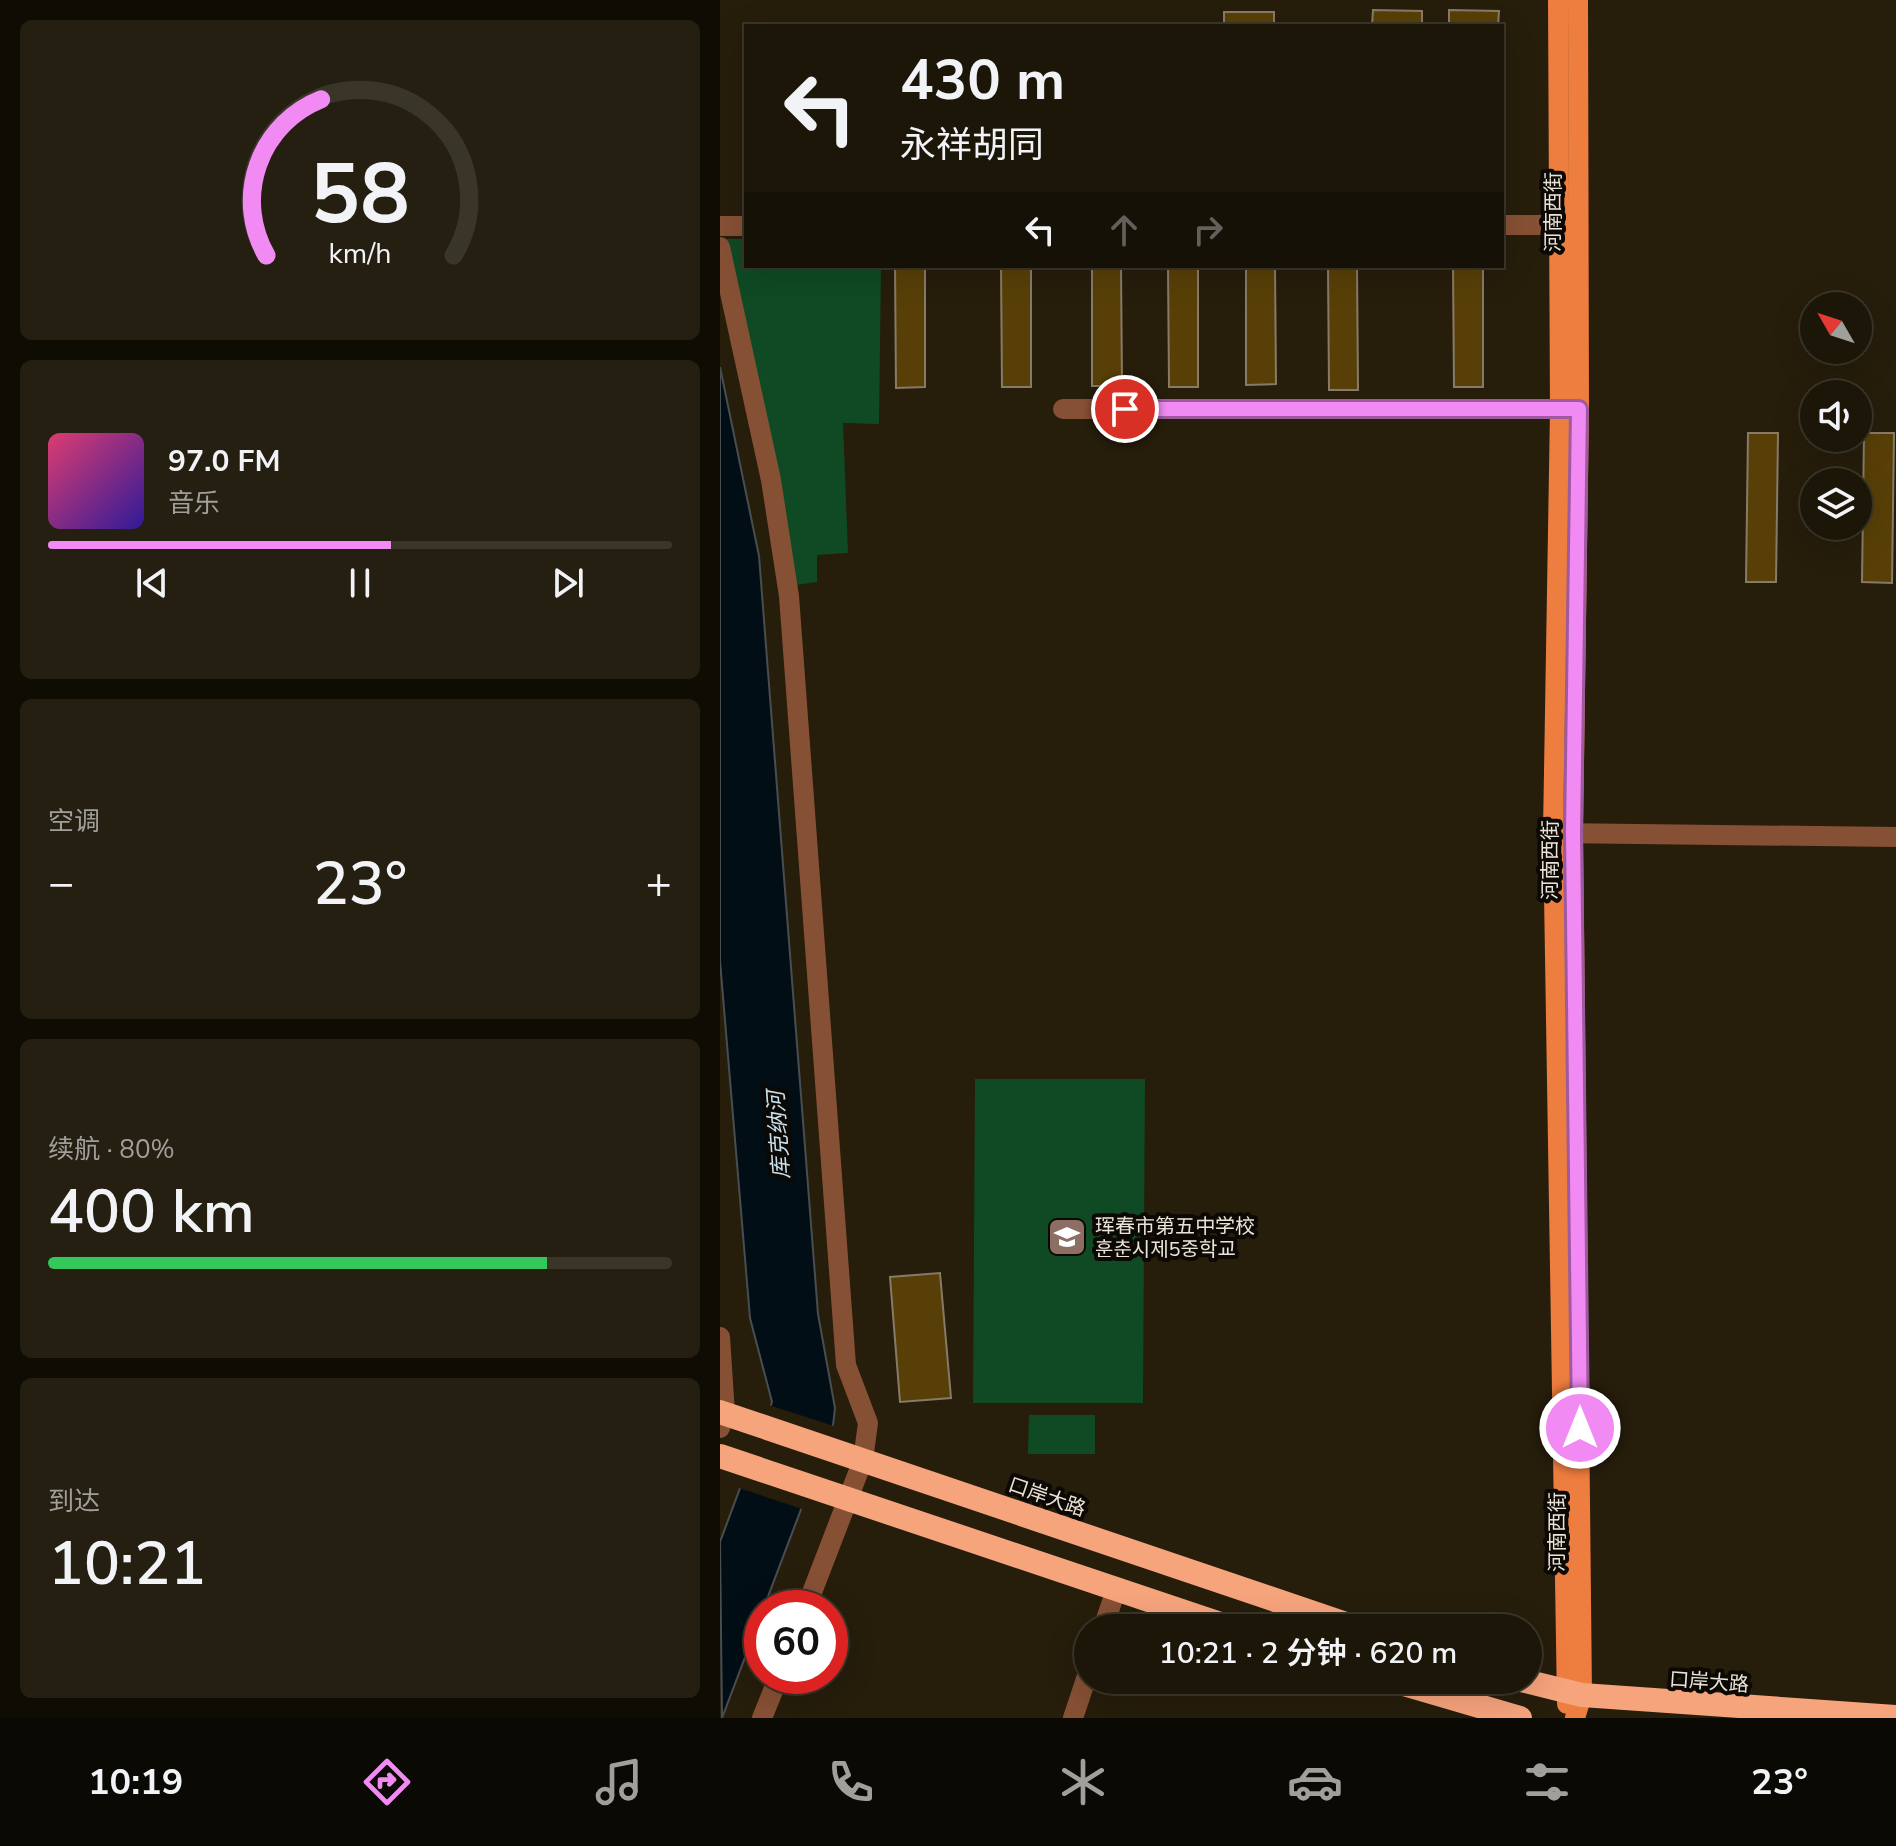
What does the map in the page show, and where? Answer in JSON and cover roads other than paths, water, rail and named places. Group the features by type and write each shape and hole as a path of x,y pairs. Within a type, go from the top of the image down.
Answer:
{"highway":[{"name":"口岸大路","path":"722,1418 749,1423 855,1457 1317,1614"},
{"path":"728,1458 1189,1614"},
{"name":"口岸大路","path":"1542,1690 1573,1706 1896,1717"},
{"path":"1433,1694 1520,1718"},
{"path":"1448,1699 1478,1718"}],"main road":[{"name":"河南西街","path":"1558,0 1559,225 1570,410"},
{"name":"河南西街","path":"1573,1706 1563,833 1578,0"}],"street":[{"path":"1504,225 1559,225"},
{"path":"720,226 744,226"},
{"path":"720,247 771,480 789,596 846,1365 868,1423 812,1590"},
{"path":"1063,409 1570,410"},
{"path":"1563,833 1896,837"},
{"path":"720,1337 722,1418"},
{"path":"1108,1614 1116,1590"},
{"path":"762,1718 772,1694"},
{"path":"1073,1718 1081,1694"}],"water":[{"name":"库克纳河","path":"720,367 759,556 818,1314 835,1408 833,1425 770,1590 744,1590 744,1660 722,1718 720,1542 772,1402 750,1318 720,961"}],"place":[{"name":"珲春市第五中学校 훈춘시제5중학교","path":"1067,1237"}]}
